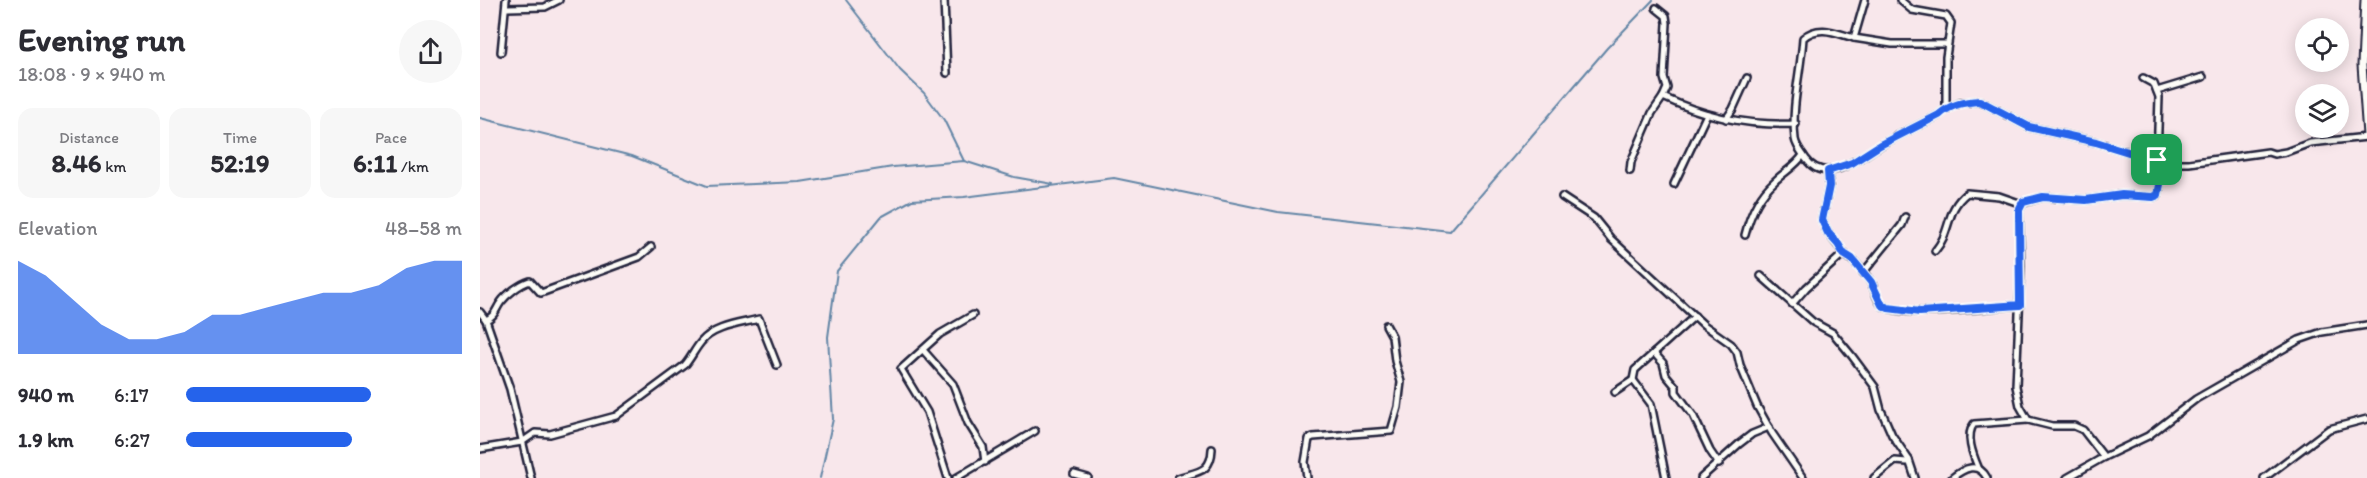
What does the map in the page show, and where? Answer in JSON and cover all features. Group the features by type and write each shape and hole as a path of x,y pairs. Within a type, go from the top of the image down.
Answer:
{"street":[{"path":"501,52 506,0"},
{"path":"507,8 545,7 559,0"},
{"path":"944,0 946,74"},
{"path":"1854,38 1865,0"},
{"path":"1900,0 1912,10 1946,16 1951,23 1947,44 1946,109"},
{"path":"1947,44 1892,44 1854,38 1822,29 1809,33 1803,38 1795,140 1803,155 1815,169 1828,171 1852,163 1946,109 1960,103 1985,102 2029,127 2096,142 2164,163 2189,163 2268,152 2274,154 2297,149 2310,143 2367,136 2362,65 2365,0"},
{"path":"1630,171 1631,162 1652,113 1667,88 1664,78 1667,23 1666,16 1656,8"},
{"path":"2157,91 2203,77"},
{"path":"1726,119 1747,78"},
{"path":"2144,78 2154,84 2159,101 2157,160"},
{"path":"1663,97 1726,119 1756,124 1796,123"},
{"path":"1674,184 1707,114"},
{"path":"1745,235 1757,203 1774,182 1803,155"},
{"path":"2028,420 2020,406 2016,386 2020,305 2019,210 2022,204 2043,197 2086,200 2122,195 2153,197 2158,195 2164,163"},
{"path":"1828,171 1829,186 1822,220 1828,233 1844,254 1852,259 1871,282 1882,305 1888,308 1931,311 2020,305"},
{"path":"1935,251 1945,235 1952,211 1967,193 1999,196 2022,204"},
{"path":"1562,197 1594,218 1611,239 1695,316 1731,344 1737,352 1746,381 1769,427 1803,478"},
{"path":"1863,273 1902,225 1905,217"},
{"path":"486,320 494,316 501,301 523,283 530,281 541,293 639,257 651,247"},
{"path":"1792,304 1806,288 1844,254"},
{"path":"1761,276 1813,322 1833,333 1852,356 1875,387 1881,410 1892,435 1909,460 1915,478"},
{"path":"480,312 486,320 510,389 531,478"},
{"path":"948,478 927,412 901,369 940,334 973,315"},
{"path":"1615,392 1633,380 1635,370 1695,316"},
{"path":"480,449 522,442 535,433 550,434 616,416 685,365 702,340 723,328 759,319 777,365"},
{"path":"1307,478 1305,462 1309,440 1313,437 1391,431 1398,407 1401,382 1395,361 1392,336 1386,325"},
{"path":"2067,478 2148,436 2196,399 2299,340 2322,332 2367,325"},
{"path":"923,350 953,384 968,423 983,447 985,462"},
{"path":"1654,352 1663,363 1666,375 1693,415 1710,451 1719,464"},
{"path":"1633,380 1651,404 1665,478"},
{"path":"2264,478 2329,429 2367,419"},
{"path":"1987,478 1983,470 1978,467 1971,441 1970,432 1974,424 2028,420 2052,426 2074,426 2084,430 2104,457"},
{"path":"1701,478 1752,434 1769,427"},
{"path":"956,478 1035,431"},
{"path":"1178,478 1207,468 1211,461 1212,449"},
{"path":"1874,478 1895,460 1907,462 1909,460"},
{"path":"1952,478 1964,470 1978,467"},
{"path":"1074,474 1088,478"}],"waterway":[{"path":"846,0 900,70 924,93 944,120 964,161"},
{"path":"820,478 833,419 828,337 837,271 881,217 912,200 964,197 1114,178 1278,212 1450,231 1607,48 1653,0"},
{"path":"480,118 632,156 707,186 800,182 893,167 964,161 1014,177 1053,184"}],"route":[{"path":"1985,102 2029,127 2096,142 2157,160 2164,163 2161,186 2158,195 2153,197 2122,195 2086,200 2043,197 2023,202 2019,210 2020,305 1920,312 1888,308 1882,305 1871,282 1852,259 1844,254 1828,233 1822,220 1829,186 1828,171 1852,163 1880,145 1960,103 1985,102"}]}
